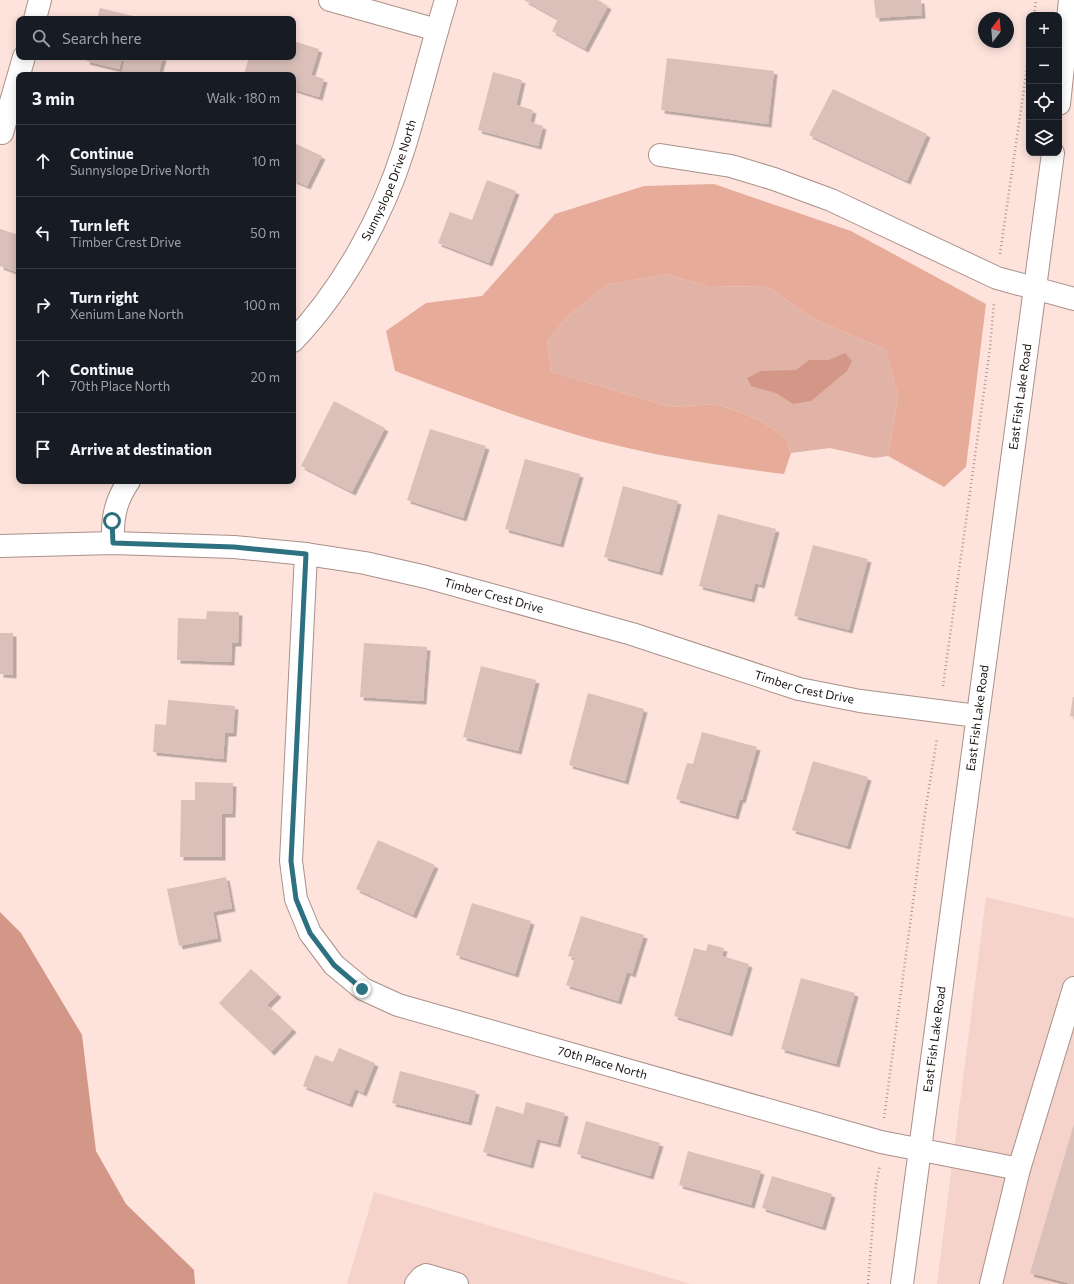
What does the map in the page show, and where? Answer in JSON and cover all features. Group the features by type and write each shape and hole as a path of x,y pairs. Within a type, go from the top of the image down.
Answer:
{"street":[{"path":"36,16 40,0"},
{"path":"330,0 437,30"},
{"name":"Sunnyslope Drive North","path":"296,338 310,323 330,295 359,249 383,203 404,149 446,0"},
{"path":"1061,84 1070,0"},
{"path":"20,72 23,60"},
{"path":"2,134 16,85"},
{"path":"660,155 730,166 774,179 838,203 997,278 1074,299"},
{"name":"East Fish Lake Road","path":"902,1284 1053,156"},
{"path":"113,543 112,521 121,492 126,484"},
{"name":"Timber Crest Drive","path":"0,546 113,543 234,547 306,554 365,563 426,577 632,634 799,689 860,701 977,716"},
{"name":"70th Place North","path":"306,554 291,861 296,899 310,933 334,965 362,989 398,1005 881,1142 1019,1169"},
{"path":"991,1284 1019,1169 1074,988"},
{"path":"416,1284 426,1275 457,1284"}],"path":[{"path":"1034,12 1036,0"},
{"path":"999,262 1026,75"},
{"path":"943,686 990,348 994,299"},
{"path":"868,1284 881,1142 925,813 937,738"}],"shaded area":[{"path":"714,184 851,231 986,304 966,467 944,487 888,456 898,397 886,350 812,318 767,286 709,287 667,274 607,285 567,317 547,341 552,372 671,407 717,404 760,420 786,438 791,453 784,474 680,459 590,439 506,412 395,371 386,331 426,303 482,296 555,214 644,186"},
{"path":"667,274 709,287 767,286 812,318 886,350 898,397 888,456 874,458 830,448 791,453 786,438 760,420 717,404 671,407 552,372 547,341 567,317 607,285"},
{"path":"845,353 852,361 847,371 811,401 793,404 776,393 751,386 747,378 761,371 796,370 809,360 829,360"},
{"path":"986,897 1074,918 1074,1284 937,1284"},
{"path":"0,912 21,933 82,1035 96,1151 126,1204 194,1270 195,1284 0,1284"},
{"path":"374,1192 691,1284 347,1284"}],"building":[{"path":"524,0 598,0 608,6 585,49 552,31 558,19"},
{"path":"874,0 921,0 922,15 876,18"},
{"path":"100,8 133,16 98,16"},
{"path":"296,42 319,49 311,75 324,79 319,97 296,90 296,72 245,72 248,60 296,60"},
{"path":"667,58 774,71 768,124 661,110"},
{"path":"86,60 121,60 119,69"},
{"path":"125,60 162,60 159,72 122,72"},
{"path":"493,72 522,80 516,105 533,110 530,122 543,126 538,146 478,130"},
{"path":"833,89 927,134 907,181 809,135"},
{"path":"296,144 322,156 307,186 296,181"},
{"path":"487,180 516,191 489,263 438,243 450,212 472,220"},
{"path":"0,229 16,234 16,272 0,266"},
{"path":"334,401 385,428 352,492 301,466"},
{"path":"430,429 486,446 463,518 407,500"},
{"path":"525,459 580,474 560,544 505,529"},
{"path":"623,486 678,501 659,572 604,557"},
{"path":"718,514 776,529 761,585 755,583 751,599 699,586"},
{"path":"813,545 868,559 849,630 794,616"},
{"path":"207,611 239,612 238,643 232,643 231,662 177,660 178,618 206,619"},
{"path":"0,633 13,633 13,675 0,674"},
{"path":"364,643 427,647 423,701 360,697"},
{"path":"481,666 536,680 518,751 463,737"},
{"path":"588,693 644,709 625,781 569,765"},
{"path":"1074,697 1074,717 1070,716"},
{"path":"168,700 235,706 233,733 225,733 223,759 153,752 155,724 166,725"},
{"path":"702,732 757,747 742,800 740,799 735,816 676,799 687,763 693,764"},
{"path":"813,761 868,777 847,846 792,830"},
{"path":"195,782 233,783 232,814 222,814 222,857 180,857 181,800 195,800"},
{"path":"378,840 435,865 413,915 356,889"},
{"path":"226,877 232,908 213,912 218,938 179,946 167,889"},
{"path":"472,903 531,921 515,974 456,955"},
{"path":"581,916 644,935 632,974 627,972 618,1001 566,985 575,958 568,956"},
{"path":"708,944 724,948 722,956 749,964 729,1033 674,1016 694,948 706,951"},
{"path":"251,969 278,994 267,1005 293,1029 271,1052 219,1003"},
{"path":"801,978 855,993 836,1064 781,1049"},
{"path":"339,1048 375,1063 363,1093 355,1089 349,1104 303,1086 315,1055 333,1062"},
{"path":"400,1071 476,1091 468,1122 392,1103"},
{"path":"526,1102 565,1113 557,1144 537,1139 530,1165 483,1152 496,1106 523,1114"},
{"path":"586,1121 660,1143 650,1176 577,1154"},
{"path":"1074,1124 1074,1284 1071,1284 1030,1273"},
{"path":"688,1151 761,1171 751,1205 679,1185"},
{"path":"772,1176 832,1194 822,1227 762,1208"}],"route":[{"path":"112,521 113,543 234,547 306,554 291,861 296,899 310,933 334,965 362,989"}]}
